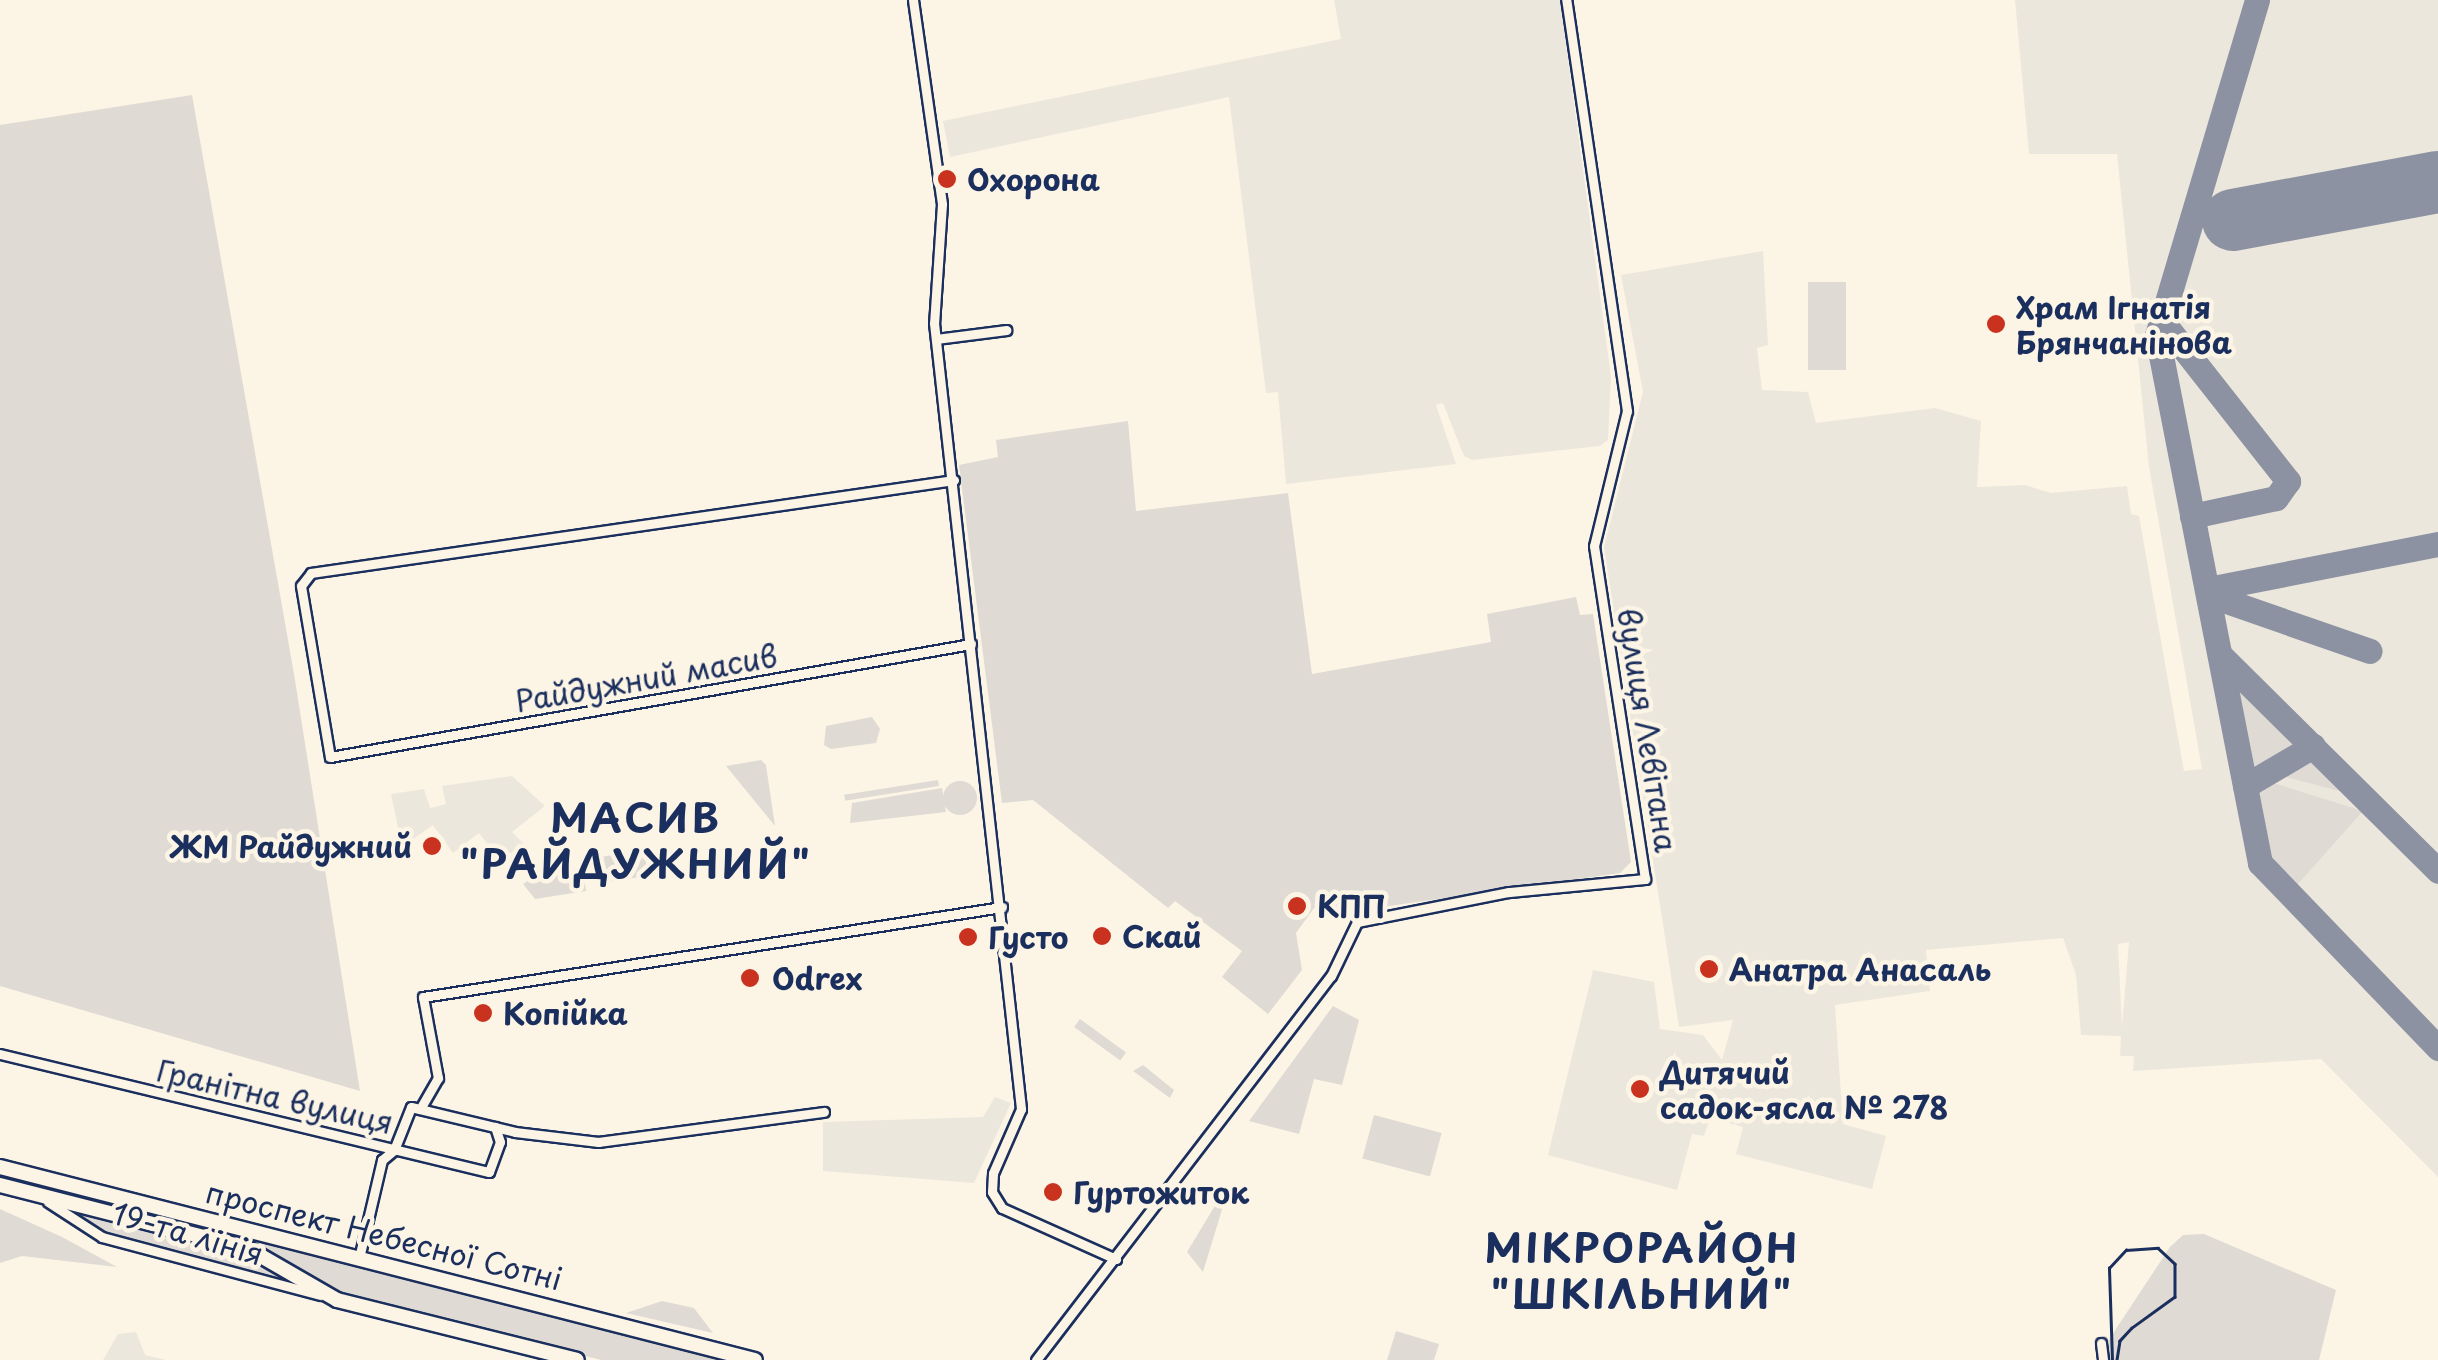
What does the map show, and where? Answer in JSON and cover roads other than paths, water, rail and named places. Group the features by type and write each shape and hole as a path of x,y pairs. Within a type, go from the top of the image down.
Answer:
{"main road":[{"name":"проспект Небесної Сотні","path":"0,1166 755,1360"},
{"name":"проспект Небесної Сотні","path":"0,1184 247,1248 337,1300 577,1360"}],"street":[{"path":"913,0 942,204 936,339 1002,907 1021,1109 992,1172 992,1192 1002,1208 1116,1259"},
{"name":"вулиця Левітана","path":"1036,1360 1331,976 1357,922 1509,892 1645,879 1594,546 1627,412 1566,0"},
{"path":"936,339 1006,330"},
{"name":"Райдужний масив","path":"954,480 311,573 301,586 330,757 971,644"},
{"path":"420,1109 437,1086 423,997 1002,907"},
{"name":"Гранітна вулиця","path":"0,1054 489,1172 500,1142 495,1127"},
{"path":"360,1258 382,1160 394,1150 411,1107 495,1127 603,1142 824,1112"},
{"name":"19-та лінія","path":"34,1192 102,1238 337,1300"},
{"path":"2101,1343 2103,1360"}],"tram line":[{"path":"2112,1360 2109,1268 2126,1250 2158,1248 2175,1264 2175,1297 2120,1341 2117,1360"}],"place":[{"name":"Охорона","path":"947,179"},
{"name":"Храм Ігнатія Брянчанінова","path":"1996,324"},
{"name":"ЖМ Райдужний","path":"432,846"},
{"name":"КПП","path":"1297,906"},
{"name":"Скай","path":"1102,936"},
{"name":"Густо","path":"968,937"},
{"name":"Анатра Анасаль","path":"1709,969"},
{"name":"Odrex","path":"750,978"},
{"name":"Копійка","path":"483,1013"},
{"name":"Дитячий садок-ясла № 278","path":"1640,1089"},
{"name":"Гуртожиток","path":"1053,1192"}],"district":[{"name":"МАСИВ \"РАЙДУЖНИЙ\"","path":"636,840"},
{"name":"МІКРОРАЙОН \"ШКІЛЬНИЙ\"","path":"1642,1270"}]}
